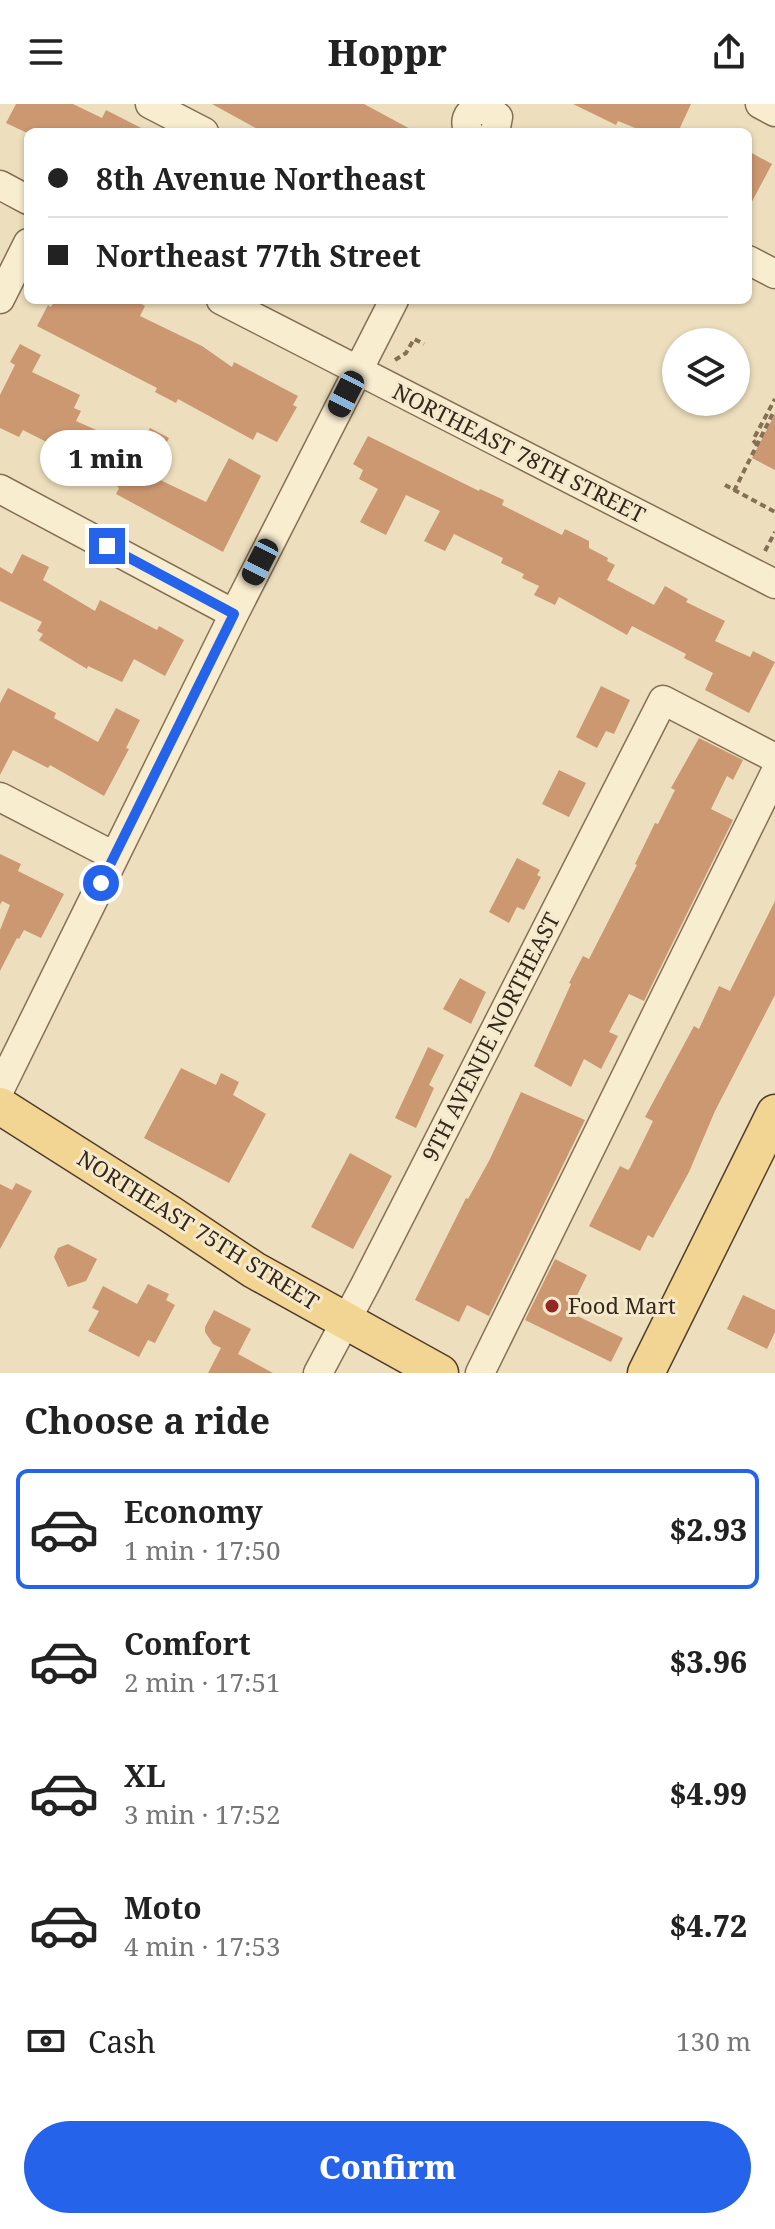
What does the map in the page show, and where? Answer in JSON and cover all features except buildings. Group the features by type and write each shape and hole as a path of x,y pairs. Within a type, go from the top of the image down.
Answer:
{"main road":[{"name":"NORTHEAST 75TH STREET","path":"0,1106 254,1270 440,1373"},
{"path":"650,1368 775,1113"}],"street":[{"path":"150,104 196,128"},
{"path":"760,104 775,112"},
{"path":"0,185 24,198"},
{"path":"0,299 24,251"},
{"path":"752,262 775,274"},
{"name":"NORTHEAST 78TH STREET","path":"229,304 775,584"},
{"path":"0,1089 234,614 392,304"},
{"path":"0,489 234,614"},
{"name":"9TH AVENUE NORTHEAST","path":"318,1373 663,700 775,758"},
{"path":"480,1373 775,773"},
{"path":"0,797 114,856"}],"path":[{"path":"394,360 406,353 414,339 424,344"},
{"path":"757,445 753,440 773,398"},
{"path":"734,491 774,411"},
{"path":"725,485 775,512"},
{"path":"765,552 775,532"}],"place":[{"name":"Food Mart","path":"552,1306"}],"route":[{"path":"101,883 234,614 107,546"}]}
